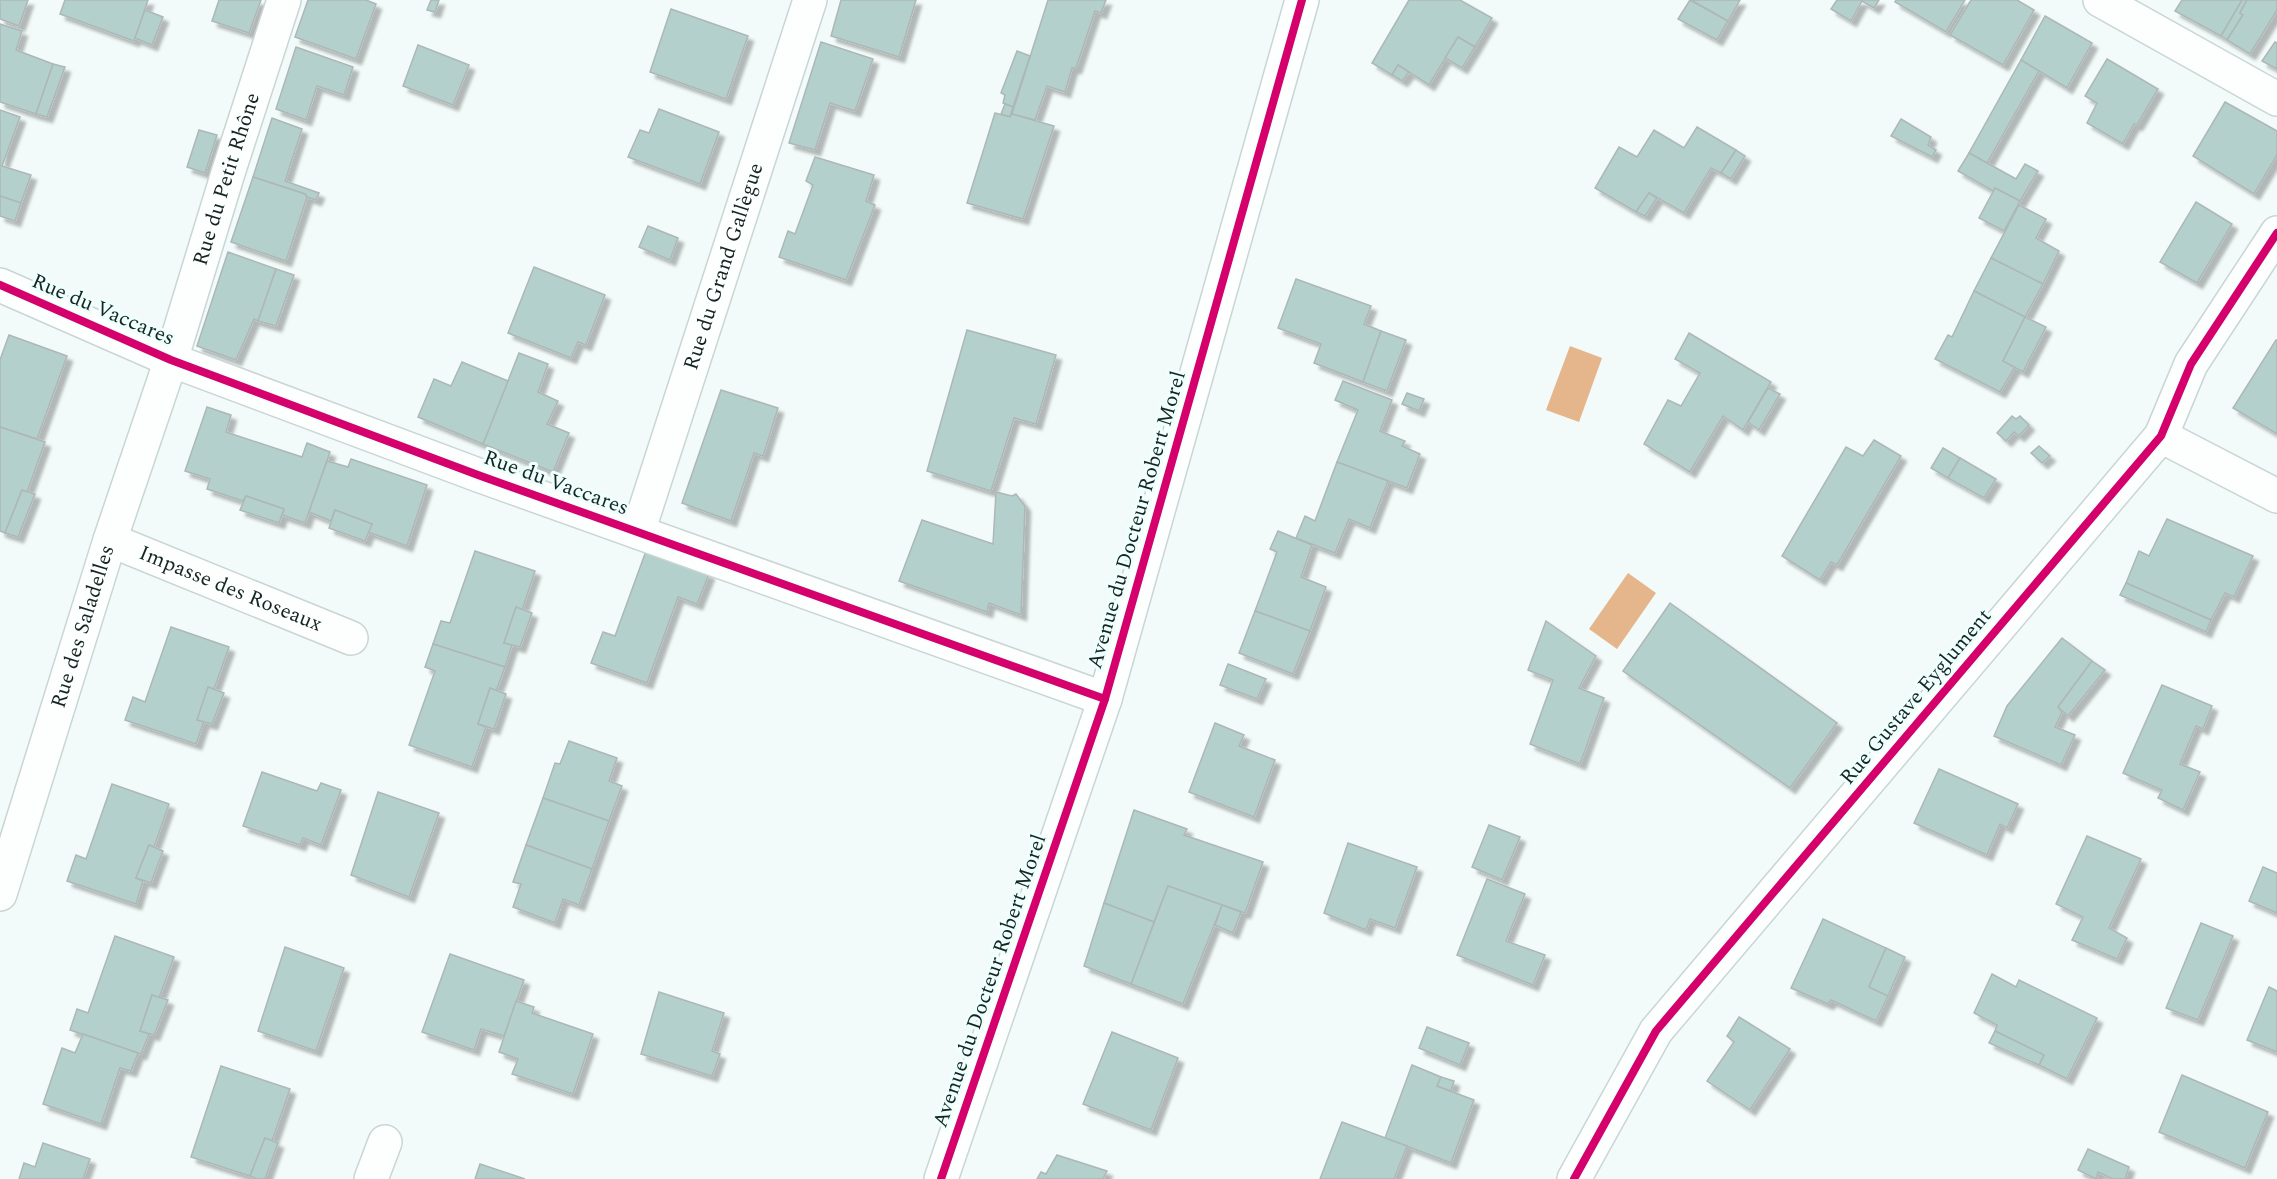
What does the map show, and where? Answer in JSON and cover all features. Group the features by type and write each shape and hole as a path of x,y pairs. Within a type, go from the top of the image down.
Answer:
{"street":[{"name":"Rue du Petit Rhône","path":"171,360 284,0"},
{"name":"Rue du Grand Gallègue","path":"638,532 810,0"},
{"name":"Avenue du Docteur Robert Morel","path":"941,1179 1105,699 1302,0"},
{"path":"2100,0 2277,99"},
{"name":"Rue Gustave Eyglument","path":"1574,1179 1656,1030 2161,436 2191,364 2277,233"},
{"name":"Rue du Vaccares","path":"0,285 171,360 478,475 1105,699"},
{"name":"Rue des Saladelles","path":"0,894 110,540 171,360"},
{"path":"2161,436 2277,496"},
{"name":"Impasse des Roseaux","path":"110,540 351,638"},
{"path":"371,1179 385,1142"}],"shaded area":[{"path":"1570,346 1602,358 1579,422 1546,410"},
{"path":"1628,573 1656,593 1617,649 1589,629"}],"building":[{"path":"0,0 28,0 19,26 0,19"},
{"path":"65,0 148,0 134,41 60,14"},
{"path":"219,0 261,0 249,33 212,21"},
{"path":"308,0 366,0 376,4 356,59 295,37"},
{"path":"431,0 439,0 435,12 427,10"},
{"path":"841,0 916,0 899,57 831,36"},
{"path":"1048,0 1106,0 1101,13 1095,11 1076,68 1072,68 1065,92 1047,86 1035,120 1012,114"},
{"path":"1409,0 1460,0 1492,18 1475,47 1458,37 1429,85 1398,65 1392,75 1372,63"},
{"path":"1690,0 1728,21 1717,40 1678,19"},
{"path":"1691,0 1740,0 1728,21"},
{"path":"1837,0 1879,0 1874,8 1862,1 1851,21 1831,9"},
{"path":"1896,0 1965,0 1946,32 1895,2"},
{"path":"1971,0 2017,0 2034,10 2003,65 1950,35"},
{"path":"2182,0 2242,0 2221,36 2175,11"},
{"path":"2242,0 2247,0 2240,13 2243,15 2227,40 2221,36"},
{"path":"2247,0 2277,0 2277,10 2250,54 2227,40 2243,15 2240,13"},
{"path":"671,9 748,36 726,99 650,72"},
{"path":"145,10 163,17 152,45 135,38"},
{"path":"2045,16 2092,43 2067,88 2021,60"},
{"path":"0,24 22,31 16,50 53,64 36,114 0,102"},
{"path":"1458,37 1475,47 1462,68 1445,58"},
{"path":"821,42 873,59 855,111 830,103 815,150 789,143"},
{"path":"2275,42 2277,43 2277,69 2262,61"},
{"path":"418,45 469,65 453,105 403,86"},
{"path":"296,47 353,67 344,95 317,86 306,120 276,109"},
{"path":"1017,51 1030,56 1013,107 1003,103 1005,95 1001,93"},
{"path":"2107,59 2158,89 2123,144 2087,123 2097,103 2085,96"},
{"path":"2021,60 2039,71 1987,163 1969,153"},
{"path":"53,64 65,67 47,117 36,114"},
{"path":"1398,65 1409,72 1402,81 1392,75"},
{"path":"2225,102 2277,131 2277,155 2254,194 2193,156"},
{"path":"1005,104 1013,107 1010,117 1001,114"},
{"path":"659,109 719,132 700,184 628,157 640,130 649,133"},
{"path":"0,110 20,117 2,166 31,175 21,203 0,196"},
{"path":"995,113 1010,117 1012,114 1054,126 1023,219 967,203"},
{"path":"272,118 302,129 285,181 319,193 316,200 305,194 253,177"},
{"path":"1901,119 1931,137 1928,145 1936,150 1932,157 1891,136"},
{"path":"1697,127 1736,150 1721,173 1711,168 1684,213 1649,193 1636,212 1595,188 1619,147 1637,157 1654,130 1684,148"},
{"path":"199,130 217,135 205,173 187,167"},
{"path":"1736,150 1745,156 1731,179 1721,173"},
{"path":"1969,153 2016,179 2025,164 2038,171 2020,201 1995,188 1993,191 1958,171"},
{"path":"815,157 874,175 866,201 875,205 846,280 779,257 788,231 795,234 813,185 806,181"},
{"path":"253,177 305,194 307,197 286,261 231,242"},
{"path":"1995,188 2020,201 2004,231 1979,218"},
{"path":"1649,193 1657,198 1645,216 1636,212"},
{"path":"0,196 21,203 15,221 0,216"},
{"path":"2196,202 2232,224 2197,283 2160,262"},
{"path":"2019,205 2046,219 2036,238 2059,251 2043,284 1991,258"},
{"path":"648,226 678,238 670,260 639,247"},
{"path":"228,252 276,269 258,321 254,319 236,360 197,346"},
{"path":"1991,258 2043,284 2025,317 1974,291"},
{"path":"534,267 605,295 586,345 578,342 571,358 508,333"},
{"path":"276,269 294,275 276,326 258,321"},
{"path":"1296,279 1371,306 1364,324 1381,331 1363,382 1314,363 1321,344 1278,328"},
{"path":"1974,291 2025,317 2003,361 2015,367 2000,392 1935,359 1948,335 1952,337"},
{"path":"2025,317 2046,327 2023,372 2003,361"},
{"path":"967,330 1056,355 1036,424 1014,418 991,491 927,471"},
{"path":"1381,331 1406,340 1387,391 1363,382"},
{"path":"1689,333 1771,382 1743,430 1723,416 1690,472 1644,444 1668,400 1681,406 1700,373 1675,359"},
{"path":"9,335 67,356 37,439 0,427 0,360"},
{"path":"2277,340 2277,434 2233,408"},
{"path":"519,353 548,364 538,392 558,401 547,424 569,433 553,472 483,444"},
{"path":"462,362 508,381 483,444 418,417 434,379 451,386"},
{"path":"1343,381 1392,400 1380,431 1405,441 1402,446 1420,454 1407,488 1337,462 1358,410 1335,400"},
{"path":"1768,388 1780,394 1759,430 1748,422"},
{"path":"721,390 778,408 763,456 754,453 731,521 682,503"},
{"path":"1407,393 1424,399 1419,411 1402,404"},
{"path":"207,407 231,415 226,432 302,457 307,443 330,452 305,523 282,515 284,509 246,496 243,501 207,489 210,479 185,471"},
{"path":"2012,416 2016,419 2020,416 2029,425 2019,436 2014,432 2006,441 1997,433"},
{"path":"0,427 45,442 27,492 22,490 5,533 0,531"},
{"path":"1874,440 1901,456 1837,565 1831,562 1820,580 1782,556 1846,447 1863,456"},
{"path":"2039,446 2050,456 2042,463 2031,453"},
{"path":"1943,448 1960,458 1948,478 1931,468"},
{"path":"1960,458 1996,479 1984,498 1948,478"},
{"path":"351,459 427,485 407,546 368,532 372,524 335,510 331,521 309,512 327,461 348,467"},
{"path":"1337,462 1388,481 1370,528 1349,519 1335,553 1296,538 1305,516 1315,521"},
{"path":"22,490 35,494 18,537 5,533"},
{"path":"996,492 1012,496 1016,494 1025,506 1021,615 989,603 987,612 899,581 922,520 993,544"},
{"path":"246,496 284,509 279,523 240,510"},
{"path":"335,510 372,524 365,541 329,528"},
{"path":"2167,519 2253,556 2234,597 2225,593 2211,620 2126,583 2139,551 2149,556"},
{"path":"1278,531 1312,545 1301,577 1326,587 1310,631 1255,611 1277,552 1270,549"},
{"path":"475,551 535,571 522,610 516,607 504,643 512,645 505,667 433,644 441,621 450,623"},
{"path":"646,551 709,574 697,604 678,597 647,683 591,663 603,632 615,636"},
{"path":"2126,583 2211,620 2206,632 2120,595"},
{"path":"1670,603 1837,723 1790,788 1623,671"},
{"path":"516,607 532,613 520,647 504,643"},
{"path":"1255,611 1310,631 1293,674 1239,653"},
{"path":"1546,621 1596,656 1579,688 1604,698 1580,764 1530,744 1553,680 1528,670"},
{"path":"171,627 229,647 214,689 208,687 197,720 204,721 196,744 125,720 133,697 145,702"},
{"path":"2062,638 2092,661 2058,707 2062,712 2055,727 2075,735 2061,765 1994,736 2007,706"},
{"path":"433,644 505,667 496,691 490,688 478,724 486,727 472,767 409,745 435,671 425,667"},
{"path":"2092,661 2105,670 2068,716 2058,707"},
{"path":"1228,664 1266,679 1257,699 1220,685"},
{"path":"2162,685 2212,706 2203,729 2196,726 2180,764 2200,772 2183,810 2158,798 2162,790 2123,773"},
{"path":"208,687 224,693 212,724 197,720"},
{"path":"490,688 506,694 494,729 478,724"},
{"path":"1215,723 1244,735 1239,746 1275,760 1254,817 1189,792"},
{"path":"569,741 617,758 609,781 622,786 609,821 543,798 555,763 560,764"},
{"path":"1939,769 2018,804 2007,828 2000,824 1987,855 1914,823"},
{"path":"262,772 317,791 321,783 341,790 321,845 303,838 300,845 243,826"},
{"path":"112,784 169,804 154,847 149,845 136,878 143,881 136,904 67,881 76,855 86,859"},
{"path":"378,792 439,813 409,897 351,875"},
{"path":"543,798 609,821 592,869 526,845"},
{"path":"1134,810 1187,829 1184,835 1263,862 1245,913 1168,886 1154,922 1104,903"},
{"path":"1489,825 1520,837 1502,880 1472,867"},
{"path":"2087,836 2141,859 2109,928 2127,938 2117,959 2072,940 2083,917 2056,904"},
{"path":"1348,843 1417,867 1395,928 1370,919 1366,930 1324,913"},
{"path":"149,845 163,851 151,883 136,878"},
{"path":"526,845 592,869 579,905 563,899 555,923 513,907 521,884 513,882"},
{"path":"2263,867 2277,873 2277,913 2249,901"},
{"path":"1487,879 1525,894 1506,941 1545,955 1533,985 1457,955"},
{"path":"1168,886 1222,905 1183,1004 1131,984"},
{"path":"1104,903 1154,922 1131,984 1084,966"},
{"path":"1222,905 1241,912 1233,933 1215,925"},
{"path":"1823,919 1886,948 1869,987 1888,996 1876,1021 1831,1000 1828,1004 1791,988"},
{"path":"2201,923 2233,936 2198,1020 2166,1008"},
{"path":"115,936 174,957 159,998 152,995 140,1031 149,1034 141,1054 70,1030 77,1009 88,1013"},
{"path":"285,947 344,968 316,1051 258,1031"},
{"path":"1886,948 1905,957 1888,996 1869,987"},
{"path":"450,954 524,980 504,1036 481,1029 474,1050 422,1032"},
{"path":"1992,974 2016,987 2019,980 2097,1018 2067,1079 2039,1065 2044,1055 1995,1031 1997,1025 1974,1013"},
{"path":"2269,987 2277,991 2277,1052 2247,1040"},
{"path":"659,992 724,1013 712,1051 720,1054 712,1076 641,1054"},
{"path":"152,995 168,1000 154,1035 140,1031"},
{"path":"516,1001 534,1007 532,1013 593,1034 573,1094 512,1074 518,1059 499,1052"},
{"path":"1739,1017 1790,1049 1750,1110 1707,1081 1734,1042 1727,1036"},
{"path":"1427,1027 1469,1043 1460,1065 1419,1048"},
{"path":"1995,1031 2044,1055 2039,1065 1989,1043"},
{"path":"1112,1032 1178,1058 1151,1130 1083,1104"},
{"path":"83,1034 138,1053 131,1071 120,1068 101,1124 43,1104 62,1048 75,1053"},
{"path":"1412,1065 1441,1077 1437,1086 1474,1100 1451,1163 1385,1138"},
{"path":"221,1066 290,1089 272,1141 265,1138 250,1176 191,1157"},
{"path":"2182,1075 2268,1112 2245,1168 2159,1132"},
{"path":"1441,1077 1454,1081 1451,1091 1437,1086"},
{"path":"1342,1122 1407,1146 1394,1179 1320,1179"},
{"path":"265,1138 278,1143 265,1179 257,1179 250,1176"},
{"path":"43,1143 90,1159 83,1179 19,1179 24,1163 35,1167"},
{"path":"2088,1149 2129,1167 2125,1179 2113,1179 2098,1172 2096,1179 2078,1170"},
{"path":"1057,1155 1107,1171 1103,1179 1037,1179 1041,1172 1046,1174"},
{"path":"480,1164 525,1179 475,1179"}],"cycle path":[{"path":"941,1179 1105,699 1302,0"},
{"path":"1574,1179 1656,1031 2161,436 2191,364 2277,233"},
{"path":"0,285 171,360 478,475 1105,699"}]}
